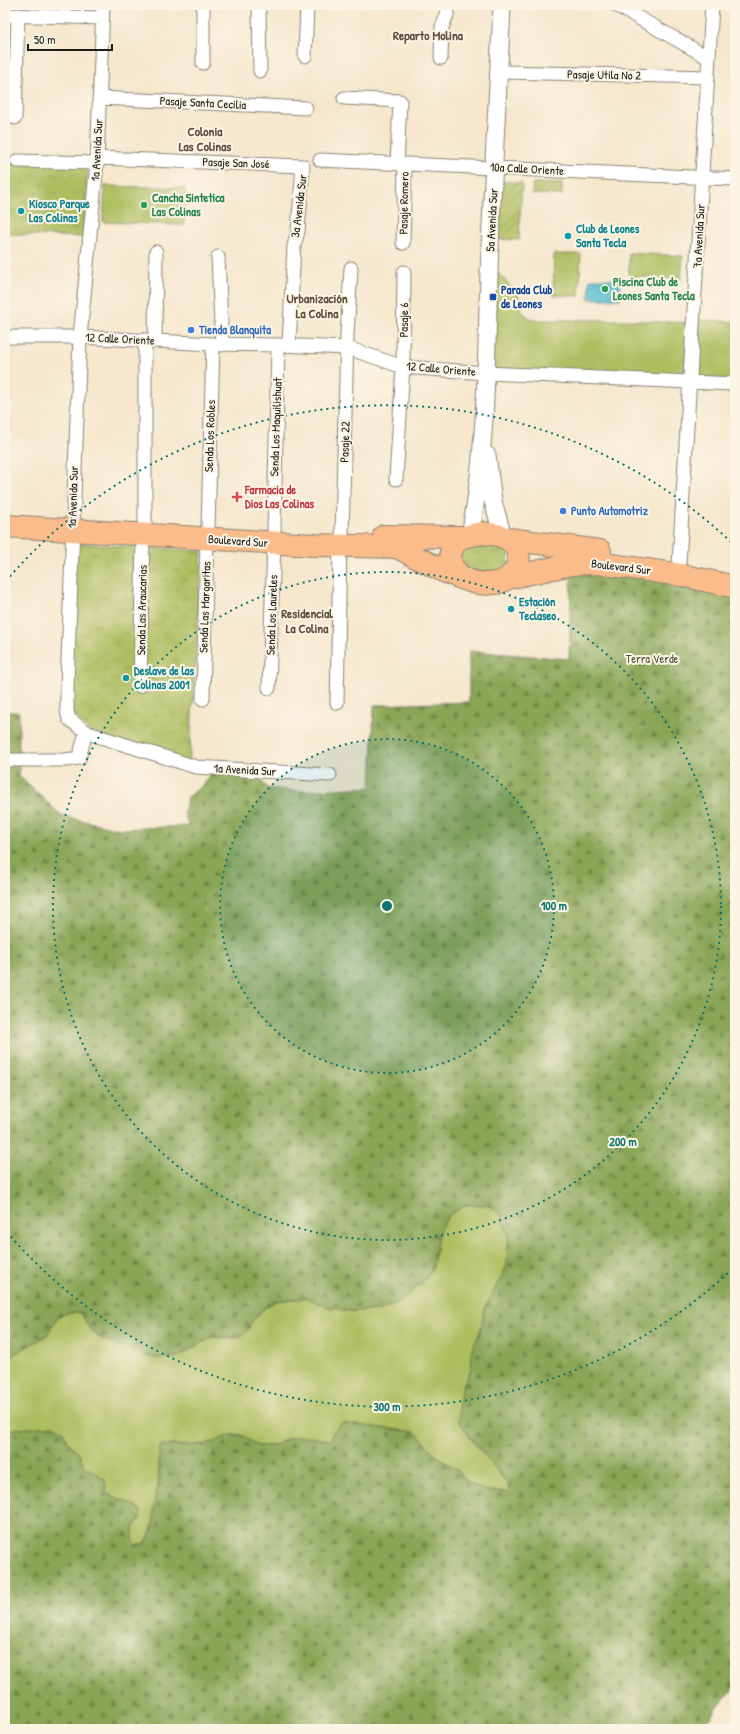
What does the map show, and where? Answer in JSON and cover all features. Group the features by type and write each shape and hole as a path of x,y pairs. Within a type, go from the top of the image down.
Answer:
{"highway":[{"name":"Boulevard Sur","path":"5,517 72,525 341,541 397,547 443,571 464,579"},
{"name":"Boulevard Sur","path":"5,526 72,525"},
{"path":"482,533 506,538 517,549 519,563 513,574 508,578 488,583 470,582 456,572 451,565 451,551 456,542 466,536 482,533"},
{"name":"Boulevard Sur","path":"341,541 466,536"},
{"name":"Boulevard Sur","path":"506,538 679,563 735,574"},
{"name":"Boulevard Sur","path":"508,578 572,564 598,563 675,574 735,587"}],"street":[{"name":"1a Avenida Sur","path":"103,5 97,161 80,337 72,525 67,711 70,719 86,732 196,768 330,774"},
{"path":"203,5 203,64"},
{"path":"259,5 260,70"},
{"path":"305,56 307,5"},
{"path":"441,58 442,27 447,15 448,5"},
{"name":"5a Avenida Sur","path":"466,536 477,502 484,436 489,286 502,5"},
{"path":"616,5 709,58"},
{"name":"7a Avenida Sur","path":"679,563 712,5"},
{"path":"15,118 11,15 102,18"},
{"name":"Pasaje Utila No 2","path":"499,72 708,77"},
{"name":"Pasaje Santa Cecilia","path":"100,98 306,108"},
{"name":"Pasaje Romero","path":"344,98 400,101 403,243"},
{"name":"10a Calle Oriente","path":"320,160 735,179"},
{"name":"Pasaje San José","path":"17,161 97,161 303,166"},
{"name":"3a Avenida Sur","path":"284,345 294,246 298,231 303,166"},
{"name":"Senda Las Araucarias","path":"140,686 150,340 156,252"},
{"name":"Senda Los Robles","path":"208,533 218,344 218,256"},
{"name":"Pasaje 22","path":"336,703 351,268"},
{"name":"Pasaje 6","path":"396,479 403,367 404,272"},
{"name":"12 Calle Oriente","path":"5,337 80,337 218,344 348,348 403,367 486,373 735,384"},
{"name":"Senda Los Maquilishuat","path":"274,538 284,345"},
{"name":"5a Avenida Sur","path":"484,436 493,501 506,538"},
{"name":"Senda Las Margaritas","path":"202,699 208,533"},
{"name":"Senda Los Laureles","path":"269,688 274,538"},
{"path":"5,760 66,760 79,758 86,732"}],"green space":[{"path":"88,161 84,237 5,234 5,162"},
{"path":"498,181 522,183 519,240 495,239"},
{"path":"533,183 562,184 562,195 532,194"},
{"name":"Cancha Sintetica Las Colinas","path":"105,186 185,188 184,225 103,222"},
{"path":"629,253 683,256 681,279 629,276"},
{"path":"554,254 581,254 579,296 553,295"},
{"path":"494,269 518,294 521,311 532,320 627,320 690,323 688,377 490,370"},
{"path":"700,320 735,322 735,380 696,377"},
{"path":"481,540 510,550 507,569 487,573 475,572 464,566 459,561 461,550"},
{"path":"72,543 202,551 189,766 91,733 67,707"},
{"name":"Terra Verde","path":"572,554 735,594 735,1686 701,1729 5,1729 5,1430 54,1426 63,1431 67,1441 79,1454 84,1466 105,1479 107,1494 126,1501 142,1511 140,1518 133,1529 133,1542 136,1545 145,1543 150,1537 153,1528 155,1496 159,1481 159,1451 161,1445 194,1446 214,1442 229,1435 239,1435 247,1438 257,1446 274,1445 297,1436 331,1440 333,1432 342,1423 415,1432 437,1456 455,1468 468,1483 486,1491 506,1492 509,1490 509,1486 459,1422 459,1404 463,1385 471,1370 472,1349 480,1332 485,1308 507,1266 508,1236 506,1229 500,1213 488,1205 466,1205 449,1215 439,1231 432,1270 424,1281 401,1301 381,1310 351,1311 331,1308 307,1298 275,1301 263,1309 252,1321 247,1331 240,1337 212,1337 175,1358 148,1357 98,1337 88,1326 81,1313 68,1313 58,1316 47,1335 13,1355 5,1356 5,712 19,712 19,776 62,816 120,829 189,826 184,814 187,797 201,787 212,771 256,774 267,788 300,791 371,787 374,705 469,702 469,651 569,659"},
{"path":"485,1204 498,1211 502,1216 508,1236 507,1266 485,1308 480,1332 472,1349 471,1370 463,1385 459,1404 459,1422 480,1451 489,1459 509,1485 509,1490 506,1492 486,1491 468,1483 458,1470 437,1456 415,1432 347,1424 338,1428 331,1440 295,1437 262,1447 250,1443 245,1437 233,1435 207,1443 160,1447 157,1498 153,1525 145,1543 136,1545 133,1542 133,1529 139,1519 141,1510 126,1501 107,1494 105,1479 84,1466 79,1454 67,1441 63,1431 54,1426 5,1430 5,1356 13,1355 47,1335 58,1316 68,1313 81,1313 97,1336 154,1358 176,1358 212,1337 235,1338 240,1336 247,1331 252,1321 263,1309 275,1301 307,1298 331,1308 351,1311 381,1310 401,1301 424,1281 432,1270 439,1231 449,1215 466,1205"}],"water":[{"name":"Piscina Club de Leones Santa Tecla","path":"590,279 621,279 620,299 589,299"}],"place":[{"name":"Cancha Sintetica Las Colinas","path":"144,205"},
{"name":"Kiosco Parque Las Colinas","path":"21,211"},
{"name":"Club de Leones Santa Tecla","path":"568,236"},
{"name":"Piscina Club de Leones Santa Tecla","path":"605,289"},
{"name":"Parada Club de Leones","path":"493,297"},
{"name":"Tienda Blanquita","path":"191,330"},
{"name":"Farmacia de Dios Las Colinas","path":"237,497"},
{"name":"Punto Automotriz","path":"563,511"},
{"name":"Estación Teclaseo","path":"511,609"},
{"name":"Deslave de las Colinas 2001","path":"126,678"}],"district":[{"name":"Reparto Molina","path":"428,35"},
{"name":"Colonia Las Colinas","path":"205,138"},
{"name":"Urbanización La Colina","path":"317,306"},
{"name":"Residencial La Colina","path":"307,620"}]}
